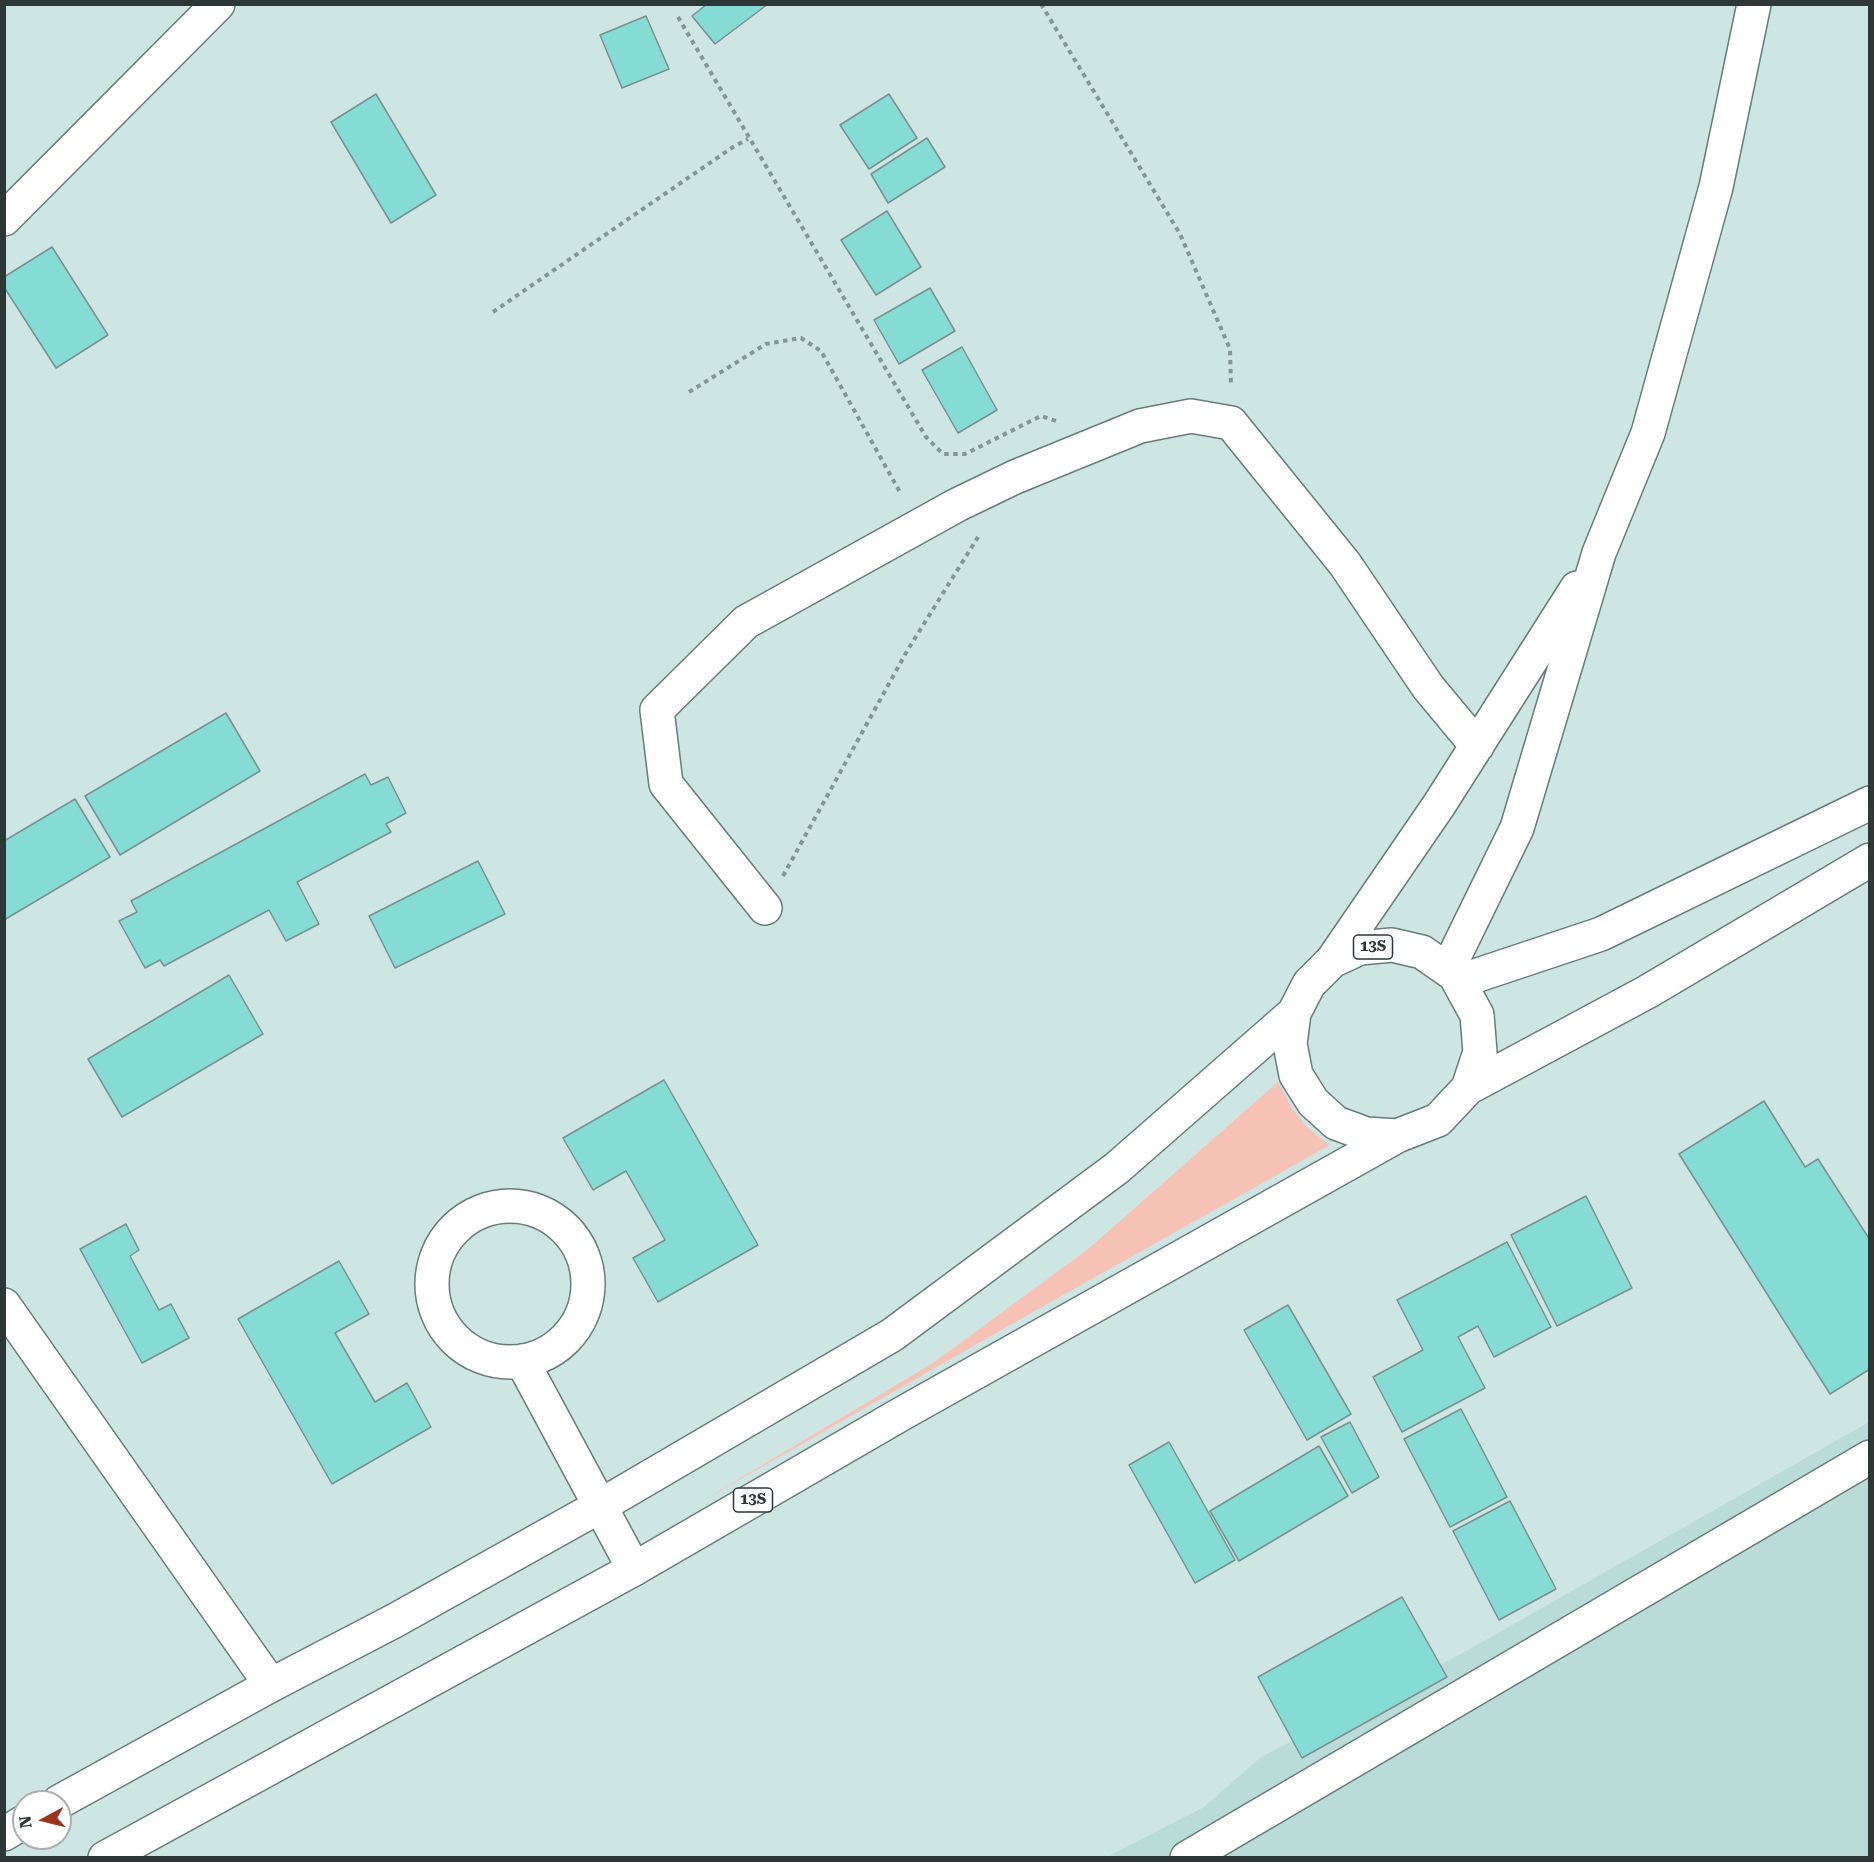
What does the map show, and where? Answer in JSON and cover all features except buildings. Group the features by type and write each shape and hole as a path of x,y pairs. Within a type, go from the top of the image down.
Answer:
{"main road":[{"path":"4,219 218,4"},
{"path":"1454,975 1517,828 1599,553 1648,433 1716,188 1754,4"},
{"path":"765,908 666,784 657,711 746,622 919,526 1015,477 1140,426 1191,416 1231,423 1345,564 1428,687 1477,746"},
{"path":"1332,961 1439,806 1599,553"},
{"path":"1454,975 1601,934 1869,803"},
{"name":"13S","path":"105,1857 634,1569 903,1413 1397,1136 1438,1120 1468,1088 1647,992 1869,860"},
{"name":"13S","path":"72,1795 271,1685 394,1621 600,1506 892,1335 1117,1168 1294,1012 1309,984 1332,961 1360,948 1392,945 1422,952 1454,975 1477,1015 1480,1052 1468,1088"},
{"name":"13S","path":"1294,1012 1290,1044 1296,1075 1313,1102 1336,1123 1366,1134 1397,1136"},
{"path":"503,1205 529,1207 552,1217 571,1234 584,1256 589,1282 585,1308 573,1332 554,1350 522,1361 504,1362 478,1356 456,1341 441,1320 433,1296 433,1269 441,1245 458,1225 478,1211 503,1205"},
{"path":"4,1305 271,1685"},
{"path":"522,1361 634,1569"},
{"path":"1187,1857 1869,1457"}],"path":[{"path":"1041,4 1180,234 1210,300 1230,349 1231,423"},
{"path":"678,17 926,437 943,454 965,454 1041,416 1112,438"},
{"path":"493,312 748,139"},
{"path":"689,392 766,344 801,338 821,351 919,526"},
{"path":"765,908 907,651 979,535"}],"shaded area":[{"path":"1278,1082 1292,1108 1307,1127 1330,1145 697,1504 933,1363 1087,1250"},
{"path":"1869,1422 1869,1857 1105,1858 1204,1807 1261,1757 1461,1654"}]}
